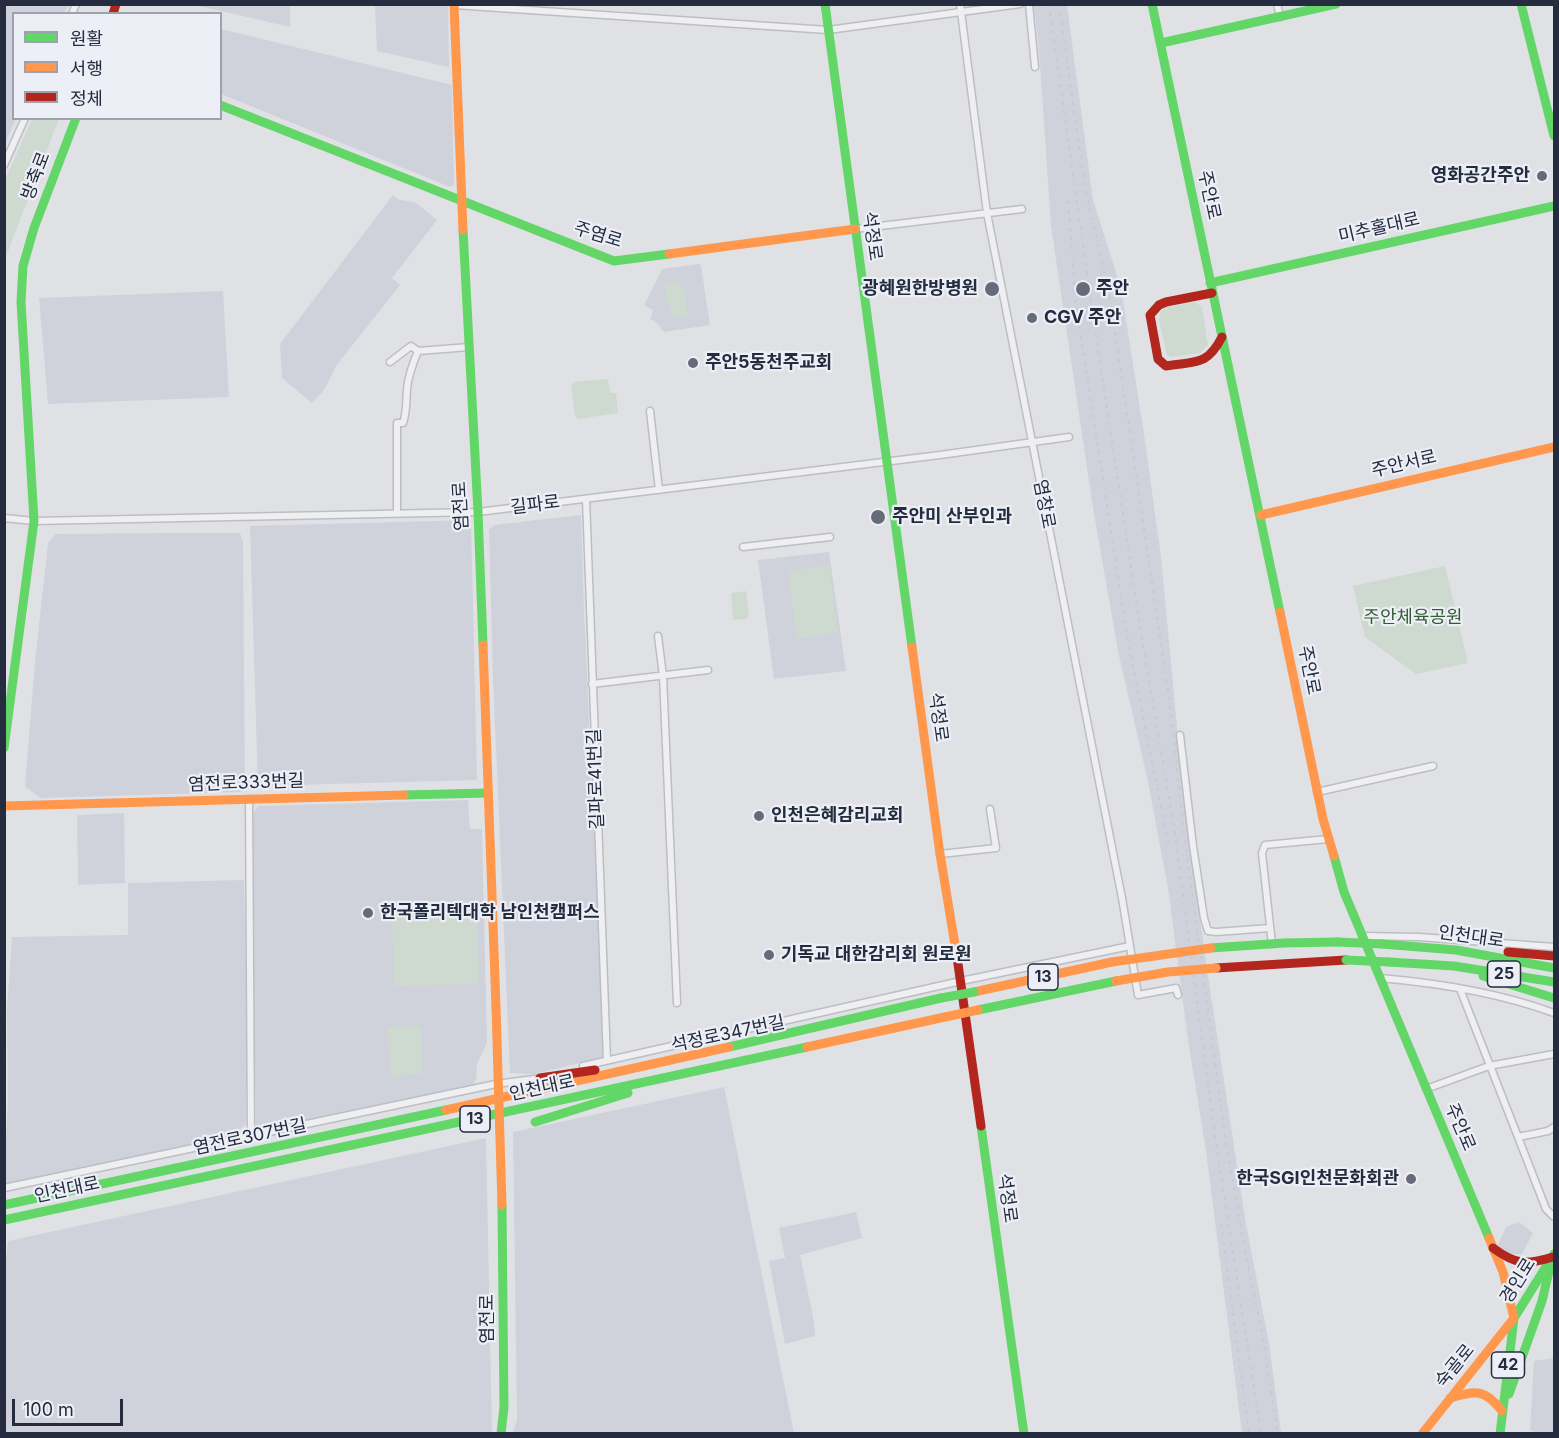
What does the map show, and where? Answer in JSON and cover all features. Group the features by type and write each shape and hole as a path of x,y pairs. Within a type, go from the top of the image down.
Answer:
{"main road":[{"name":"석정로","path":"825,4 940,854 961,981 1024,1434"},
{"name":"주안로","path":"1152,4 1328,839 1344,892 1503,1272 1514,1318"},
{"path":"1161,44 1336,4"},
{"path":"1521,4 1554,136"},
{"name":"염전로","path":"454,5 461,201 478,512 496,1006 502,1205 504,1407 501,1434"},
{"name":"주염로","path":"222,106 614,261 855,229"},
{"name":"방축로","path":"4,748 34,521 21,302 23,266 34,228 75,120"},
{"name":"미추홀대로","path":"1211,288 1554,206"},
{"path":"1211,288 1166,302 1154,310 1150,319 1158,359 1166,366 1207,359 1215,351 1222,337"},
{"name":"주안서로","path":"1261,515 1554,447"},
{"name":"염전로333번길","path":"4,806 488,793"},
{"name":"인천대로","path":"4,1205 700,1055 941,998 1112,962 1211,948 1337,942 1456,950 1554,968"},
{"path":"1456,950 1554,956"},
{"name":"인천대로","path":"4,1220 945,1017 1168,972 1346,960 1454,966 1554,982"},
{"path":"1454,966 1554,998"},
{"path":"540,1078 650,1059 700,1055"},
{"path":"535,1122 701,1071"},
{"path":"1493,1248 1509,1260 1519,1263 1533,1263 1553,1256"},
{"path":"1502,1411 1542,1301 1553,1256"},
{"name":"경인로","path":"1500,1434 1514,1318 1553,1256"},
{"name":"숙골로","path":"1422,1434 1514,1318"},
{"path":"1450,1398 1473,1390 1482,1392 1493,1399 1502,1411"}],"street":[{"name":"염창로","path":"960,4 987,213 1106,811 1138,994 1176,988 1178,995"},
{"path":"454,5 828,30 1020,4"},
{"path":"1029,4 1035,67"},
{"path":"1277,4 1280,17"},
{"path":"4,165 24,120"},
{"name":"주염로","path":"855,229 1022,209"},
{"path":"390,362 411,346 418,351 469,347"},
{"path":"397,513 397,423 403,423 406,413 408,380 418,351"},
{"path":"650,411 659,490"},
{"name":"길파로","path":"4,518 34,521 478,512 1069,437"},
{"name":"길파로41번길","path":"586,499 607,1060"},
{"path":"743,547 830,537"},
{"path":"658,636 663,676 677,1003"},
{"path":"592,684 708,670"},
{"path":"1180,735 1193,846 1208,931 1270,928"},
{"path":"1317,792 1433,766"},
{"path":"249,799 251,1137"},
{"path":"940,854 996,848 990,809"},
{"path":"1272,944 1263,848 1265,845 1328,839"},
{"path":"1362,936 1419,937 1554,947"},
{"name":"석정로347번길","path":"496,1084 540,1078 607,1060 1130,945"},
{"path":"1380,978 1417,981 1460,989 1504,998 1554,1013"},
{"path":"1460,989 1546,1209 1554,1217"},
{"path":"1426,1089 1489,1066 1554,1054"},
{"name":"염전로307번길","path":"4,1188 496,1084"},
{"path":"1518,1137 1548,1131 1554,1127"}],"shaded area":[{"path":"5,4 69,5 65,12 12,12 12,120 16,120 5,143"},
{"path":"195,5 290,5 290,27"},
{"path":"375,5 448,5 449,67 377,51"},
{"path":"1034,5 1067,5 1093,200 1121,288 1161,557 1185,812 1246,1224 1269,1343 1281,1433 1242,1433 1206,1151 1188,1040 1168,888 1147,777 1118,651 1093,508 1051,226"},
{"path":"222,29 452,85 454,185 450,187 222,94"},
{"path":"393,195 399,200 415,202 437,220 392,278 400,285 336,366 324,390 312,403 282,378 280,344"},
{"path":"699,264 710,325 664,332 655,321 650,319 653,310 644,305 662,269"},
{"path":"223,291 229,397 48,404 39,298"},
{"path":"581,515 604,1057 535,1074 510,1073 489,530 494,525"},
{"path":"471,520 477,780 258,786 250,526"},
{"path":"240,533 243,542 245,787 241,792 40,798 25,786 48,543 56,534"},
{"path":"829,552 846,671 774,679 758,560"},
{"name":"한국폴리텍대학 남인천캠퍼스","path":"468,800 470,829 482,829 487,1043 477,1064 476,1080 473,1085 260,1130 256,1126 254,1003 252,817 255,810 259,806"},
{"path":"124,813 125,883 78,885 77,815"},
{"path":"244,880 246,1123 233,1135 5,1184 8,1101 7,1009 12,937 128,935 128,883"},
{"path":"724,1087 794,1433 512,1434 517,1420 513,1132"},
{"path":"486,1138 492,1433 5,1433 4,1274 8,1241"},
{"path":"856,1212 862,1238 800,1255 815,1336 785,1344 769,1261 785,1258 779,1228"},
{"path":"1519,1222 1533,1233 1522,1254 1506,1255 1497,1247 1506,1227"},
{"path":"1554,1358 1554,1433 1536,1433 1530,1430 1534,1361"}],"green space":[{"path":"32,120 59,120 5,259 5,180"},
{"path":"672,282 681,283 681,287 684,286 688,316 674,318 663,286"},
{"path":"1195,302 1202,307 1208,345 1200,353 1171,357 1167,355 1159,320 1160,312 1167,307"},
{"path":"608,379 610,393 616,393 618,413 578,419 575,416 571,385 574,382"},
{"path":"829,565 838,633 797,639 788,571"},
{"name":"주안체육공원","path":"1445,566 1468,663 1416,674 1365,637 1353,586"},
{"path":"746,591 749,616 745,619 733,620 731,593"},
{"path":"477,904 479,984 394,986 392,905"},
{"path":"418,1026 421,1028 423,1073 391,1077 388,1030"}],"railway":[{"path":"1049,4 1141,634 1174,827 1215,1136 1261,1434"},
{"path":"1059,4 1084,181 1110,299 1171,711 1183,826 1225,1136 1262,1333 1278,1434"},
{"path":"1068,201 1076,304 1127,636 1169,847"},
{"path":"1221,1224 1249,1434"}],"traffic: fast":[{"path":"825,4 912,647"},
{"path":"1152,4 1280,612"},
{"path":"1161,43 1336,4"},
{"path":"1521,4 1554,136"},
{"path":"222,106 614,261 669,254"},
{"path":"4,748 34,521 21,302 23,266 34,228 75,120"},
{"path":"1210,283 1554,206"},
{"path":"463,230 483,645"},
{"path":"404,795 488,793"},
{"path":"1334,856 1344,892 1489,1238"},
{"path":"1211,948 1337,942"},
{"path":"1337,942 1382,944"},
{"path":"1382,944 1456,950 1554,968"},
{"path":"1346,960 1389,962"},
{"path":"1389,962 1454,966 1554,982"},
{"path":"1483,976 1554,998"},
{"path":"978,1010 1116,981"},
{"path":"941,998 974,992"},
{"path":"729,1047 941,998"},
{"path":"4,1220 807,1047"},
{"path":"535,1122 628,1093"},
{"path":"4,1205 446,1110"},
{"path":"981,1126 1024,1434"},
{"path":"501,1434 504,1407 502,1205"},
{"path":"1500,1434 1514,1318 1554,1254"},
{"path":"1509,1394 1542,1301 1550,1267"}],"traffic: slow":[{"path":"454,4 463,230"},
{"path":"669,254 855,229"},
{"path":"1261,515 1554,447"},
{"path":"1280,612 1323,819 1334,856"},
{"path":"483,645 496,1007"},
{"path":"912,647 940,854 957,957"},
{"path":"4,806 404,795"},
{"path":"1112,962 1211,948"},
{"path":"974,992 1112,962"},
{"path":"1116,981 1168,972 1216,968"},
{"path":"496,1007 502,1205"},
{"path":"945,1017 978,1010"},
{"path":"807,1047 945,1017"},
{"path":"446,1110 729,1047"},
{"path":"1422,1434 1514,1318 1503,1272 1489,1238"},
{"path":"1450,1398 1479,1393 1485,1395 1502,1411"}],"traffic: jam":[{"path":"114,12 116,4"},
{"path":"1212,293 1166,302 1159,305 1150,315 1158,359 1166,366 1206,358 1222,337"},
{"path":"1508,952 1554,956"},
{"path":"957,957 981,1126"},
{"path":"1216,968 1346,960"},
{"path":"540,1078 595,1070"},
{"path":"1493,1248 1508,1258 1522,1262 1553,1257"}],"place":[{"name":"영화공간주안","path":"1542,176"},
{"name":"광혜원한방병원","path":"992,289"},
{"name":"주안","path":"1083,289"},
{"name":"CGV 주안","path":"1032,318"},
{"name":"주안5동천주교회","path":"693,363"},
{"name":"주안미 산부인과","path":"878,517"},
{"name":"인천은혜감리교회","path":"759,816"},
{"name":"한국폴리텍대학 남인천캠퍼스","path":"368,913"},
{"name":"기독교 대한감리회 원로원","path":"769,955"},
{"name":"한국SGI인천문화회관","path":"1411,1179"}]}
